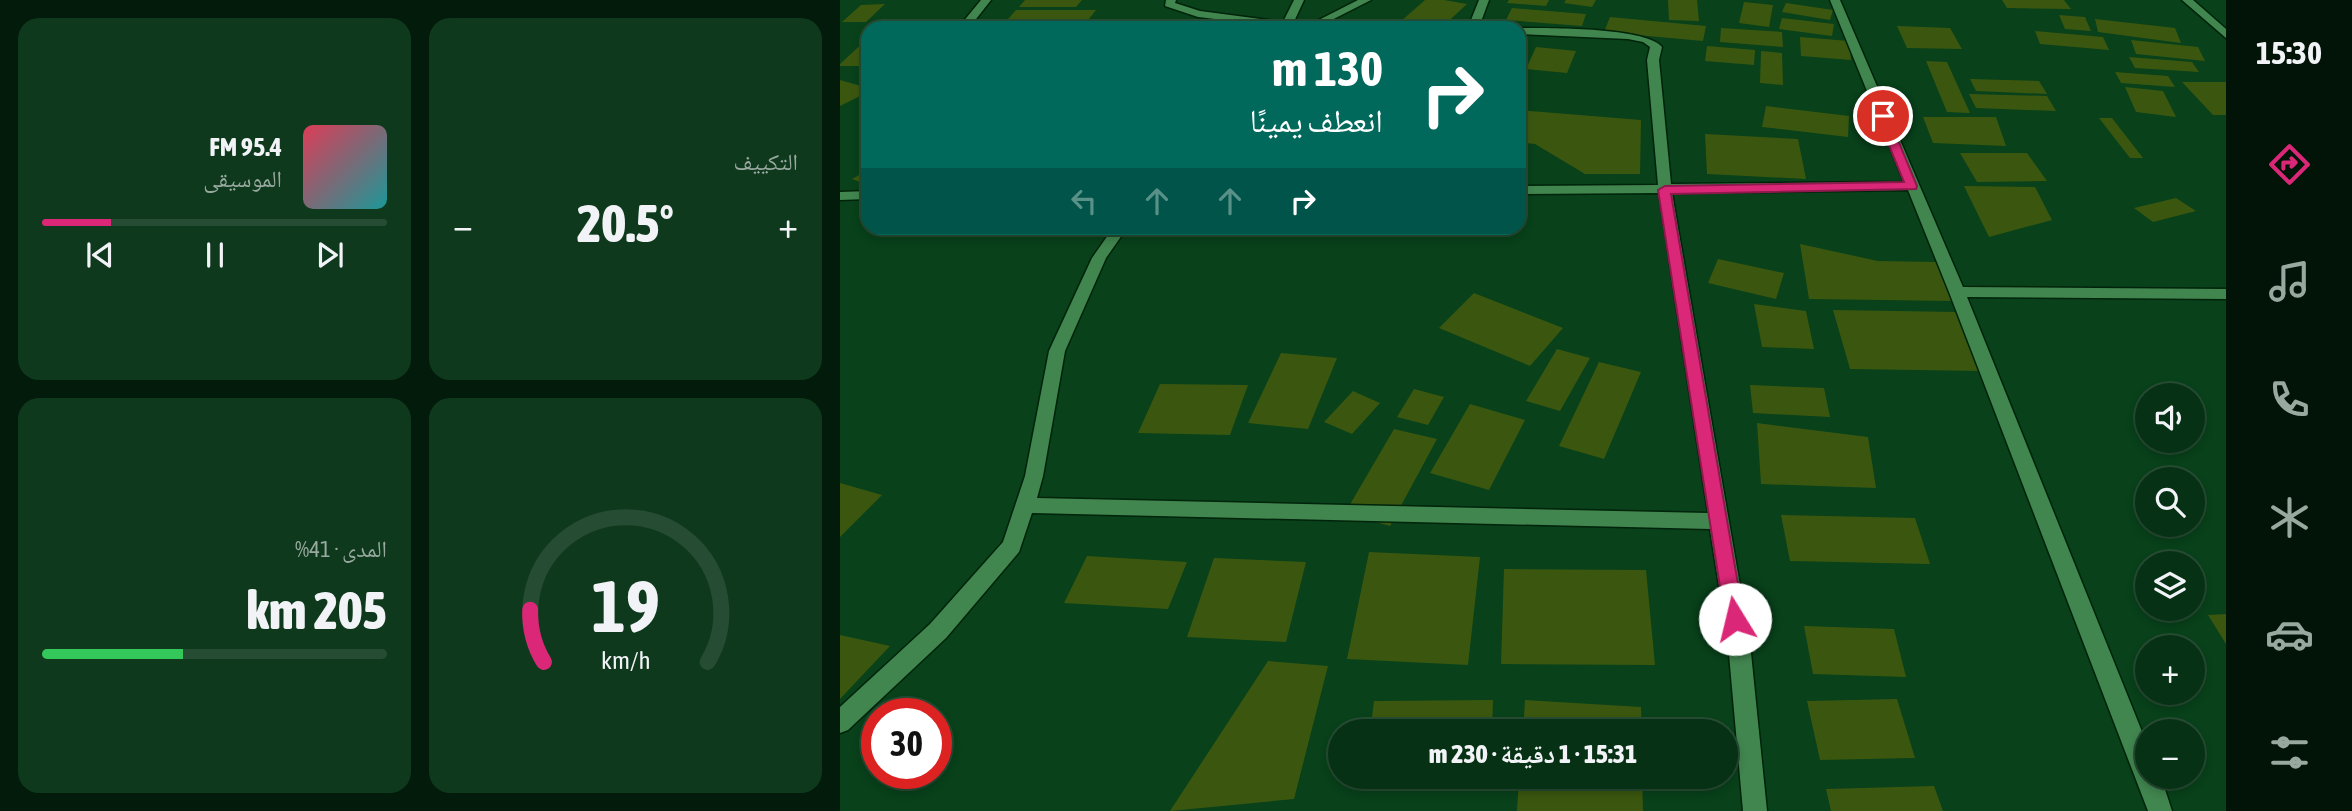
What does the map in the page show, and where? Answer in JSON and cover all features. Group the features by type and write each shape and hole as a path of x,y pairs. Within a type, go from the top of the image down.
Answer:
{"street":[{"path":"969,21 986,0"},
{"path":"1171,0 1169,4 1198,14 1246,21"},
{"path":"1290,21 1299,0"},
{"path":"1322,21 1366,0"},
{"path":"1478,21 1484,0"},
{"path":"1835,0 1957,292 2135,742"},
{"path":"2187,0 2226,35"},
{"path":"1526,31 1628,36 1653,42 1656,47 1653,60 1665,190 1739,643 1755,811"},
{"path":"1526,190 1911,186"},
{"path":"840,196 861,195"},
{"path":"840,722 938,631 1012,546 1034,476 1057,351 1099,258 1115,235"},
{"path":"1957,292 2226,294"},
{"path":"1024,505 1719,522"},
{"path":"2153,789 2160,811"}],"building":[{"path":"1025,0 1082,0 1076,7 1019,7"},
{"path":"1425,0 1467,4 1449,21 1401,21"},
{"path":"1509,0 1549,0 1546,6 1507,3"},
{"path":"1566,0 1596,0 1592,7 1564,3"},
{"path":"1668,0 1697,0 1699,21 1669,20"},
{"path":"2002,0 2064,0 2071,9 2007,8"},
{"path":"1744,2 1773,5 1769,27 1739,23"},
{"path":"1786,3 1833,10 1830,20 1782,12"},
{"path":"885,4 867,21 842,22 861,5"},
{"path":"1512,8 1586,14 1582,26 1506,20"},
{"path":"1016,10 1096,10 1087,21 1006,21"},
{"path":"2059,15 2085,17 2091,31 2065,29"},
{"path":"1610,17 1706,26 1703,41 1604,32"},
{"path":"1782,18 1834,24 1832,36 1779,29"},
{"path":"2095,19 2175,28 2181,43 2098,32"},
{"path":"1897,26 1950,28 1962,49 1907,48"},
{"path":"1721,28 1782,32 1783,47 1720,42"},
{"path":"2035,31 2103,37 2109,50 2040,44"},
{"path":"1800,37 1849,41 1851,60 1801,56"},
{"path":"2131,40 2198,47 2205,61 2136,54"},
{"path":"861,44 861,66 840,64"},
{"path":"1707,46 1755,50 1754,65 1705,61"},
{"path":"1536,47 1576,51 1567,73 1526,69"},
{"path":"1761,51 1782,53 1783,85 1760,83"},
{"path":"2129,57 2192,62 2199,72 2135,68"},
{"path":"1926,61 1947,62 1970,113 1947,112"},
{"path":"2115,72 2168,76 2175,87 2121,83"},
{"path":"1970,79 2039,81 2047,94 1976,91"},
{"path":"840,80 861,86 861,96 840,106"},
{"path":"2182,82 2226,82 2226,115 2213,115"},
{"path":"2125,87 2163,91 2176,117 2136,112"},
{"path":"1969,94 2047,96 2056,111 1976,108"},
{"path":"1766,106 1849,116 1848,137 1762,127"},
{"path":"1526,111 1641,120 1640,174 1585,174 1535,144 1526,143"},
{"path":"1923,117 1996,117 2006,146 1933,143"},
{"path":"2099,118 2112,118 2143,158 2130,158"},
{"path":"1705,134 1798,139 1806,179 1707,174"},
{"path":"1960,153 2027,153 2047,181 1977,182"},
{"path":"861,174 861,182 852,179"},
{"path":"1964,186 2035,187 2052,220 1989,237"},
{"path":"2176,198 2196,211 2153,222 2134,208"},
{"path":"1800,244 1878,261 1938,262 1955,301 1809,299"},
{"path":"1718,259 1784,273 1776,299 1708,283"},
{"path":"1474,293 1563,328 1530,366 1439,328"},
{"path":"1754,304 1806,311 1814,349 1762,347"},
{"path":"1833,310 1958,312 1983,371 1850,369"},
{"path":"1557,349 1590,358 1560,411 1526,401"},
{"path":"1281,353 1337,358 1308,429 1248,423"},
{"path":"1599,362 1641,372 1604,459 1559,446"},
{"path":"1160,384 1248,385 1230,435 1138,433"},
{"path":"1750,385 1824,388 1830,417 1753,413"},
{"path":"1414,389 1444,397 1428,425 1397,417"},
{"path":"1353,391 1380,403 1352,434 1324,422"},
{"path":"1470,404 1525,420 1489,490 1430,473"},
{"path":"1757,423 1868,437 1876,488 1761,484"},
{"path":"1394,429 1437,439 1390,526 1345,513"},
{"path":"840,483 882,495 840,537"},
{"path":"1781,515 1915,518 1930,564 1790,561"},
{"path":"1369,552 1480,557 1468,665 1347,659"},
{"path":"1087,556 1187,562 1168,609 1064,603"},
{"path":"1214,558 1306,562 1286,642 1187,637"},
{"path":"1504,569 1646,570 1655,665 1501,664"},
{"path":"2226,614 2226,644 2208,615"},
{"path":"1804,626 1894,629 1906,677 1813,674"},
{"path":"840,635 890,646 840,699"},
{"path":"1268,661 1328,666 1294,799 1170,811"},
{"path":"1897,699 1915,758 1820,760 1807,701"},
{"path":"1493,700 1492,719 1372,719 1374,701"},
{"path":"1525,700 1641,707 1641,719 1524,719"},
{"path":"1934,786 1943,811 1831,811 1826,789"},
{"path":"1518,789 1642,789 1643,811 1517,811"}],"route":[{"path":"1735,619 1665,190 1911,186 1883,116"}]}
